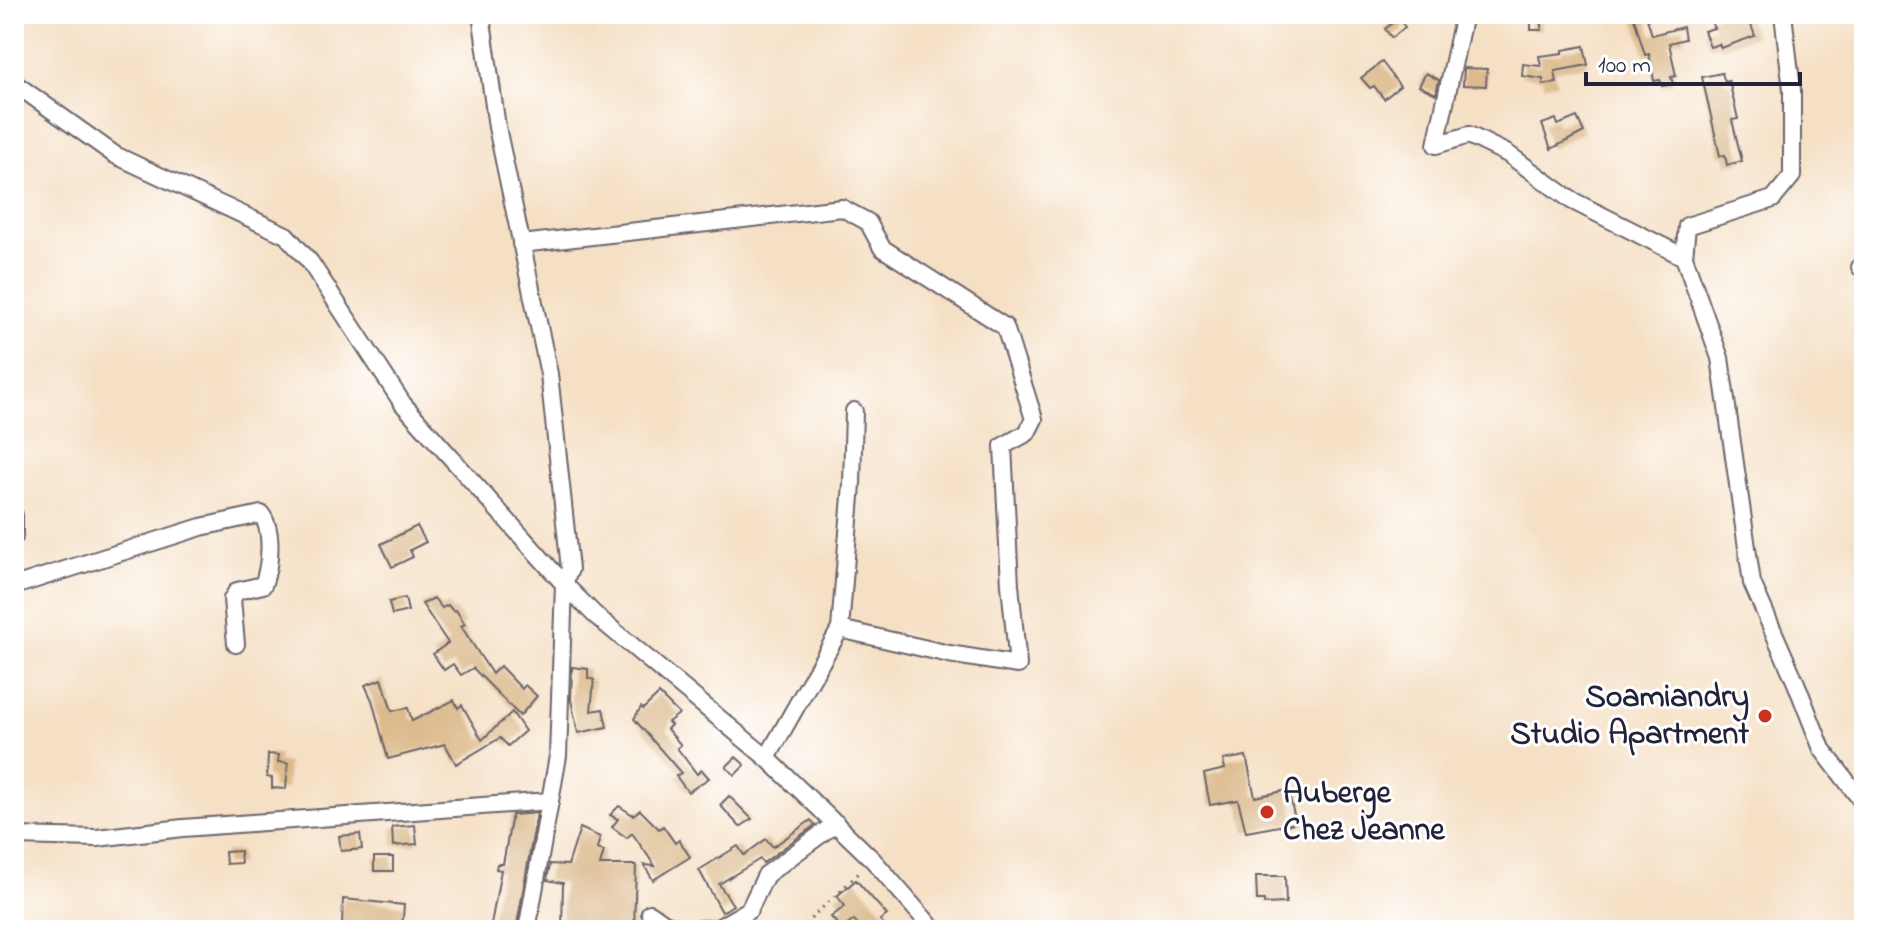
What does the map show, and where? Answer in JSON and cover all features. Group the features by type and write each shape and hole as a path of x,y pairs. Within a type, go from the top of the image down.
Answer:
{"street":[{"path":"481,14 497,127 549,374 570,569 564,584 558,756 527,930"},
{"path":"1464,14 1436,145 1469,135 1508,154 1571,200 1684,257"},
{"path":"1783,14 1792,90 1792,176 1773,199 1687,226 1684,257 1720,358 1752,583 1822,749 1864,804"},
{"path":"14,83 115,155 286,235 310,262 403,404 564,584 595,615 767,758 873,860 934,930"},
{"path":"521,244 842,208 868,222 882,248 1005,327 1034,419 1027,433 1003,446 1010,585 1018,665 949,654 840,629"},
{"path":"767,758 840,629 852,484 854,411"},
{"path":"14,586 201,527 261,514 265,518 268,536 266,576 263,585 237,591 232,599 236,644"},
{"path":"14,515 14,537"},
{"path":"14,836 97,838 183,828 550,801"},
{"path":"743,930 766,875 836,823"},
{"path":"650,913 664,923 685,930 718,928 749,910"}],"path":[{"path":"799,930 873,860"}],"building":[{"path":"1531,14 1542,14 1542,30 1531,30"},
{"path":"1724,14 1747,14 1755,36 1721,48 1719,44 1710,47 1704,31 1714,28 1710,19"},
{"path":"1646,15 1652,35 1683,27 1685,39 1669,43 1676,76 1671,77 1673,84 1662,86 1660,80 1654,81 1649,54 1645,55 1634,18"},
{"path":"1398,18 1405,27 1392,38 1385,29"},
{"path":"1584,46 1588,65 1555,71 1557,83 1543,85 1543,79 1522,76 1523,64 1541,66 1539,56"},
{"path":"1382,62 1400,86 1384,99 1374,86 1370,88 1361,78"},
{"path":"1464,68 1487,69 1486,86 1463,85"},
{"path":"1426,73 1439,80 1436,94 1419,86"},
{"path":"1722,73 1725,82 1729,81 1738,119 1732,120 1742,161 1727,165 1725,155 1720,156 1702,77"},
{"path":"1577,117 1584,132 1551,149 1542,124 1556,119 1558,125"},
{"path":"417,526 426,542 410,550 413,557 392,567 381,544"},
{"path":"405,598 408,611 392,615 389,602"},
{"path":"434,598 442,608 448,605 453,611 456,610 465,624 461,626 492,674 500,666 522,689 525,685 537,696 520,716 473,668 461,675 453,664 444,670 433,654 448,643 422,604"},
{"path":"572,667 588,669 588,678 594,680 591,711 603,709 607,727 578,733 571,700"},
{"path":"382,679 392,711 408,708 412,721 454,700 458,708 462,705 482,740 512,712 525,731 508,746 500,738 456,764 445,744 388,759 365,685"},
{"path":"659,694 679,714 668,722 671,725 667,729 681,745 677,748 697,774 702,770 709,778 688,792 676,776 681,773 634,719 641,707 643,709"},
{"path":"268,754 279,755 278,762 288,763 286,789 272,788 272,778 267,777"},
{"path":"1246,756 1255,797 1288,790 1296,823 1246,832 1238,800 1210,805 1204,774 1225,769 1223,760"},
{"path":"736,757 745,765 735,775 726,767"},
{"path":"729,796 752,819 740,827 720,805"},
{"path":"619,806 633,815 640,810 659,829 663,826 675,843 679,840 690,857 653,880 644,865 655,866 632,833 627,838 612,827 618,819 610,815"},
{"path":"537,813 516,930 490,930 501,870 496,869 497,864 503,864 512,815"},
{"path":"811,820 815,825 763,863 760,859 719,884 733,905 722,912 699,870 738,846 744,855 766,839 773,847"},
{"path":"415,825 417,844 393,846 392,827"},
{"path":"580,828 600,837 597,849 604,851 600,865 636,865 634,930 562,930 563,883 547,880 550,864 568,865"},
{"path":"360,834 362,849 341,851 339,836"},
{"path":"240,851 241,863 226,864 225,852"},
{"path":"374,857 393,857 393,871 374,871"},
{"path":"1256,876 1285,876 1286,903 1264,904 1264,900 1257,900"},
{"path":"856,880 887,915 880,920 888,930 863,930 854,920 842,929 831,917 845,906 837,896"},
{"path":"343,899 404,905 402,930 342,925"}],"place":[{"name":"Soamiandry Studio Apartment","path":"1765,716"},
{"name":"Auberge Chez Jeanne","path":"1267,812"}]}
